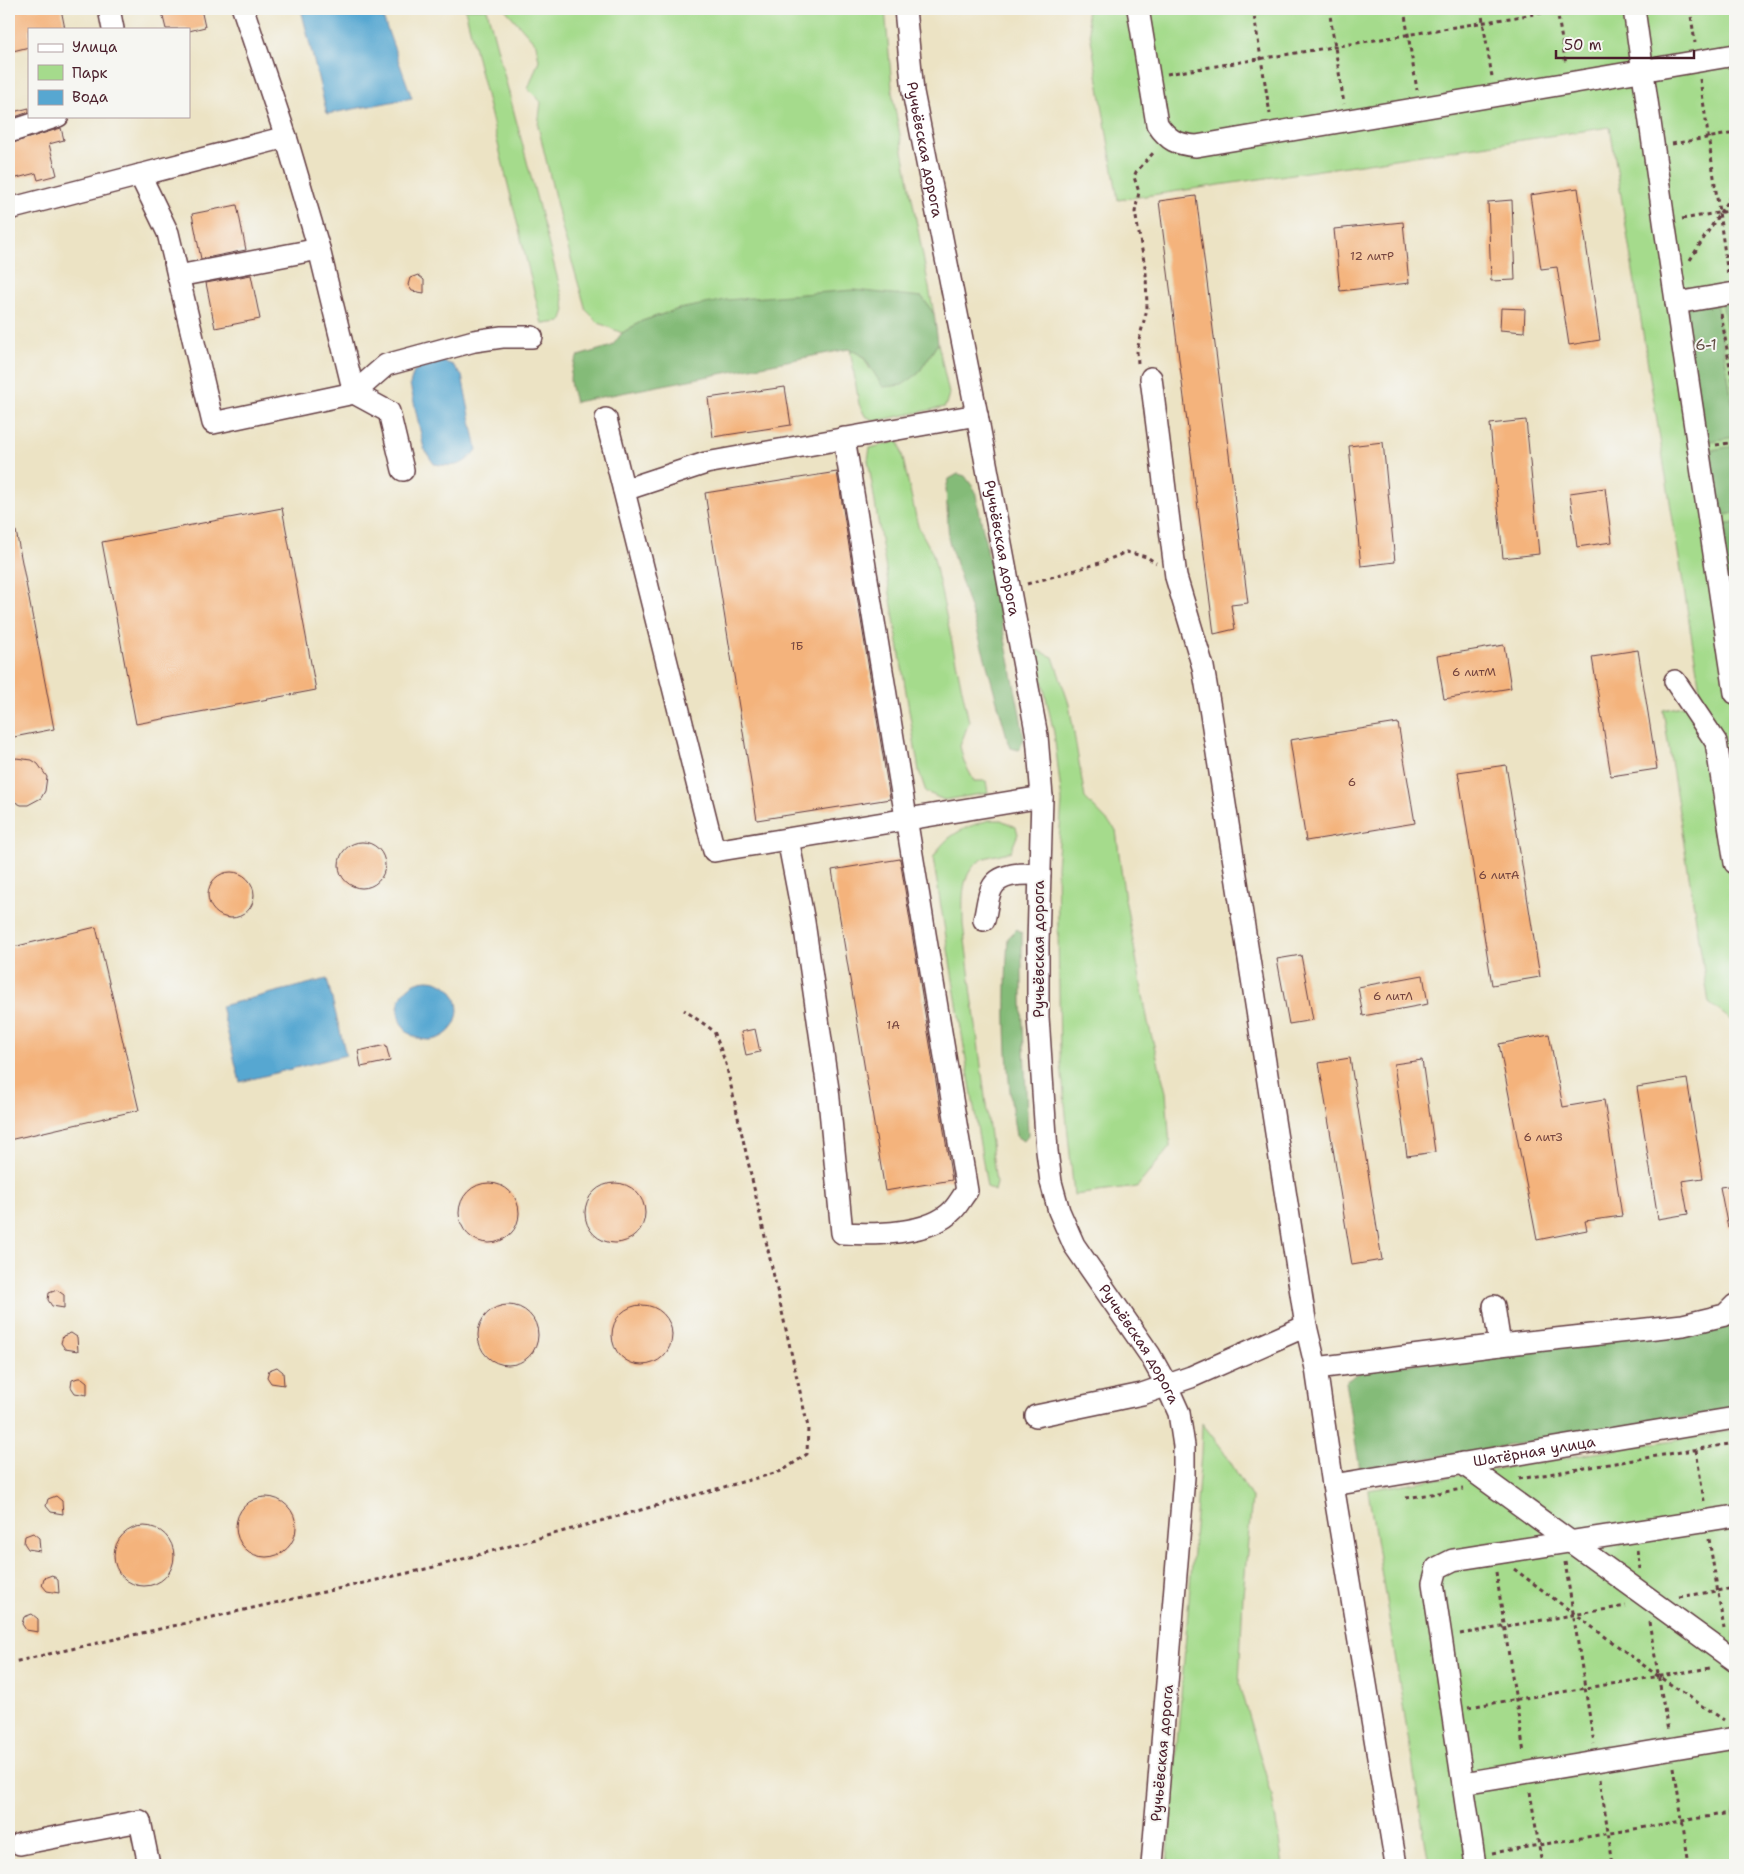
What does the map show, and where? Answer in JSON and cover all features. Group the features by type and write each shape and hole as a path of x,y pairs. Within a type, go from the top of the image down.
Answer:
{"street":[{"path":"109,9 114,28"},
{"path":"243,9 286,137 319,250 354,393 389,412 403,470"},
{"name":"Ручьёвская дорога","path":"905,9 913,92 977,415 1037,736 1042,797 1038,1017 1047,1151 1051,1182 1059,1211 1074,1245 1150,1355 1166,1384 1179,1413 1184,1446 1184,1477 1152,1865"},
{"path":"1138,9 1157,124 1167,137 1180,144 1196,146 1420,110 1735,55"},
{"path":"1634,9 1735,693"},
{"path":"9,132 52,118"},
{"path":"9,209 286,137"},
{"path":"140,175 168,233 213,423 354,393 386,365 474,341 502,337 532,337"},
{"path":"178,276 319,250"},
{"path":"1675,294 1728,294"},
{"path":"1151,378 1176,577 1203,668 1210,708 1306,1326 1316,1368 1333,1485 1396,1865"},
{"path":"624,490 706,463 977,415"},
{"path":"606,419 714,851 1042,797"},
{"path":"788,839 804,922 828,1089 842,1233 871,1235 914,1229 937,1223 953,1211 967,1191 844,438"},
{"path":"1675,681 1716,742 1728,765 1735,863"},
{"path":"984,920 992,888 1000,878 1040,874"},
{"path":"1316,1368 1683,1325 1725,1315 1735,1305"},
{"path":"1494,1306 1500,1345"},
{"path":"1036,1416 1142,1394 1166,1384 1191,1377 1306,1326"},
{"name":"Шатёрная улица","path":"1333,1485 1735,1418"},
{"path":"1462,1463 1566,1542 1731,1660"},
{"path":"1475,1860 1433,1583 1437,1568 1453,1560 1735,1516"},
{"path":"1463,1782 1671,1749 1731,1730"},
{"path":"20,1844 140,1822 149,1865"}],"path":[{"path":"1253,9 1273,133"},
{"path":"1329,9 1347,121"},
{"path":"1404,9 1420,110"},
{"path":"1481,9 1495,97"},
{"path":"1557,9 1569,83"},
{"path":"1149,77 1564,9"},
{"path":"1690,9 1720,212 1735,397"},
{"path":"1654,147 1735,134"},
{"path":"1151,378 1138,365 1137,352 1147,309 1146,272 1135,212 1139,192 1134,177 1136,172 1167,137"},
{"path":"1675,294 1720,212 1735,189"},
{"path":"1664,222 1735,210"},
{"path":"1009,588 1053,578 1095,565 1126,552 1147,557 1176,577"},
{"path":"9,1663 430,1568 782,1471 807,1454 808,1427 726,1064 714,1031 684,1010"},
{"path":"1406,1498 1735,1443"},
{"path":"1696,1450 1717,1591 1731,1660 1735,1692"},
{"path":"1634,1532 1648,1600 1658,1676 1689,1865"},
{"path":"1566,1542 1574,1614 1613,1865"},
{"path":"1493,1554 1731,1730"},
{"path":"1493,1554 1542,1865"},
{"path":"1441,1637 1648,1600 1735,1588"},
{"path":"1452,1710 1658,1676 1731,1660"},
{"path":"1475,1860 1538,1845 1735,1812"}],"green space":[{"path":"465,9 487,9 563,299 565,310 561,322 542,324"},
{"path":"505,9 885,9 893,98 934,314 922,297 679,309 642,321 622,333 599,323 586,310 563,231 538,126 541,102 528,89 539,60 536,44"},
{"name":"6-1","path":"1086,9 1735,9 1735,1023 1709,1003 1663,710 1702,702 1610,127 1118,200"},
{"path":"853,290 922,297 934,314 938,343 918,374 902,385 883,387 863,356 849,349 575,402 570,379 578,356 612,346 622,333 642,321 679,309 726,300"},
{"path":"1735,298 1735,365 1733,366 1722,301"},
{"name":"6-1","path":"1716,302 1735,420 1735,437 1704,442 1683,308"},
{"path":"938,343 949,394 945,407 876,421 865,416 859,404 850,349 863,356 870,369 918,374"},
{"path":"899,441 918,526 933,554 969,722 960,746 964,762 974,781 986,781 988,793 944,800 926,792 919,771 868,460 870,448"},
{"path":"1735,446 1735,513 1715,517 1705,451"},
{"path":"958,474 965,476 975,490 1020,714 1024,739 1019,750 1011,748 1007,737 978,633 949,542 946,488 949,479"},
{"path":"1735,523 1735,589 1727,590 1717,526"},
{"path":"1035,649 1053,657 1069,704 1085,798 1116,830 1124,893 1148,1022 1166,1092 1170,1147 1137,1187 1074,1195 1060,1054 1057,867 1062,802 1054,733"},
{"path":"990,820 1001,820 1016,827 1018,834 1011,851 985,858 971,870 964,886 963,924 996,1183 994,1191 987,1187 933,858 950,837 973,825"},
{"path":"1017,929 1022,933 1022,1003 1028,1135 1023,1141 1016,1136 1006,1037 1008,938"},
{"path":"1735,1317 1735,1410 1360,1469 1345,1382 1362,1371"},
{"path":"1202,1423 1223,1450 1252,1498 1243,1595 1239,1685 1272,1796 1283,1865 1167,1865"},
{"path":"1735,1430 1735,1865 1429,1865 1368,1490"}],"water":[{"path":"301,9 380,9 412,98 327,114"},
{"path":"439,360 453,365 462,376 477,450 463,463 453,465 434,464 424,449 410,384 414,371"},
{"path":"327,979 346,1055 240,1082 221,1006"},
{"path":"428,980 445,985 453,993 458,1010 453,1027 445,1035 428,1040 411,1035 403,1027 398,1010 403,993 411,985"}],"building":[{"path":"24,9 61,9 65,28 28,28 28,47 9,52 9,12"},
{"path":"161,9 201,9 205,27 190,31 190,28 166,28"},
{"path":"28,108 28,112 9,119 9,113"},
{"path":"61,128 64,140 49,144 57,175 38,180 36,173 9,180 9,144"},
{"path":"1578,188 1600,340 1569,345 1557,267 1541,269 1530,195"},
{"path":"1196,196 1248,603 1231,605 1235,629 1214,634 1159,201"},
{"path":"1512,200 1515,280 1491,281 1488,202"},
{"path":"237,205 246,250 201,259 192,214"},
{"path":"1403,222 1409,283 1340,291 1334,229"},
{"path":"251,275 260,319 215,328 206,283"},
{"path":"418,275 424,280 424,293 412,291 408,285 410,278"},
{"path":"1501,308 1525,309 1524,332 1500,330"},
{"path":"785,387 791,425 713,437 708,398"},
{"path":"1526,420 1539,554 1503,558 1490,424"},
{"path":"1383,442 1395,562 1361,566 1349,446"},
{"path":"837,472 890,799 757,820 705,493"},
{"path":"1605,488 1612,542 1577,547 1570,493"},
{"path":"282,508 316,690 136,724 102,542"},
{"path":"9,531 16,531 54,729 9,738"},
{"path":"1504,645 1511,688 1444,699 1437,656"},
{"path":"1638,650 1657,769 1611,776 1592,657"},
{"path":"1398,723 1415,823 1306,841 1290,740"},
{"path":"16,758 32,760 38,764 47,777 45,791 41,798 28,805 21,805 9,799 9,766"},
{"path":"1506,765 1540,977 1492,985 1458,772"},
{"path":"362,842 375,846 381,852 385,865 381,878 375,884 362,888 349,884 343,878 339,865 343,852 349,846"},
{"path":"900,859 952,1180 885,1191 832,870"},
{"path":"231,872 244,876 250,882 254,895 250,908 244,914 231,918 218,914 212,908 208,895 212,882 218,876"},
{"path":"96,927 139,1110 9,1140 9,948"},
{"path":"1301,955 1313,1020 1289,1024 1277,959"},
{"path":"1423,975 1428,1004 1363,1016 1358,987"},
{"path":"755,1029 760,1052 746,1055 741,1032"},
{"path":"1549,1034 1563,1107 1604,1100 1622,1216 1585,1221 1587,1230 1537,1240 1499,1044"},
{"path":"386,1045 390,1061 361,1067 358,1051"},
{"path":"1350,1058 1382,1260 1352,1265 1319,1063"},
{"path":"1422,1060 1435,1152 1407,1156 1394,1064"},
{"path":"1687,1079 1703,1178 1682,1181 1688,1214 1658,1219 1637,1087"},
{"path":"489,1183 506,1188 514,1196 519,1213 514,1230 506,1238 489,1243 472,1238 464,1230 459,1213 464,1196 472,1188"},
{"path":"615,1183 632,1188 640,1196 645,1213 640,1230 632,1238 615,1243 598,1238 590,1230 585,1213 590,1196 598,1188"},
{"path":"1735,1185 1735,1227 1728,1228 1720,1187"},
{"path":"57,1290 64,1295 64,1308 52,1306 48,1300 49,1293"},
{"path":"508,1305 525,1310 533,1318 538,1335 533,1352 525,1360 508,1365 491,1360 483,1352 478,1335 483,1318 491,1310"},
{"path":"642,1305 659,1310 667,1318 672,1335 667,1352 659,1360 642,1365 625,1360 617,1352 612,1335 617,1318 625,1310"},
{"path":"71,1333 77,1337 78,1351 65,1349 61,1343 63,1336"},
{"path":"277,1367 283,1372 284,1385 271,1383 267,1377 269,1370"},
{"path":"82,1378 87,1382 87,1395 75,1393 71,1387 72,1380"},
{"path":"56,1496 62,1501 63,1514 51,1512 46,1506 48,1499"},
{"path":"266,1497 283,1502 291,1510 296,1527 291,1544 283,1552 266,1557 249,1552 241,1544 236,1527 241,1510 249,1502"},
{"path":"144,1526 161,1531 169,1539 174,1556 169,1573 161,1581 144,1586 127,1581 119,1573 114,1556 119,1539 127,1531"},
{"path":"33,1533 39,1538 40,1551 28,1549 24,1543 25,1536"},
{"path":"52,1575 58,1580 59,1593 47,1591 42,1585 44,1578"},
{"path":"32,1614 38,1619 38,1632 26,1630 22,1624 24,1617"}]}
